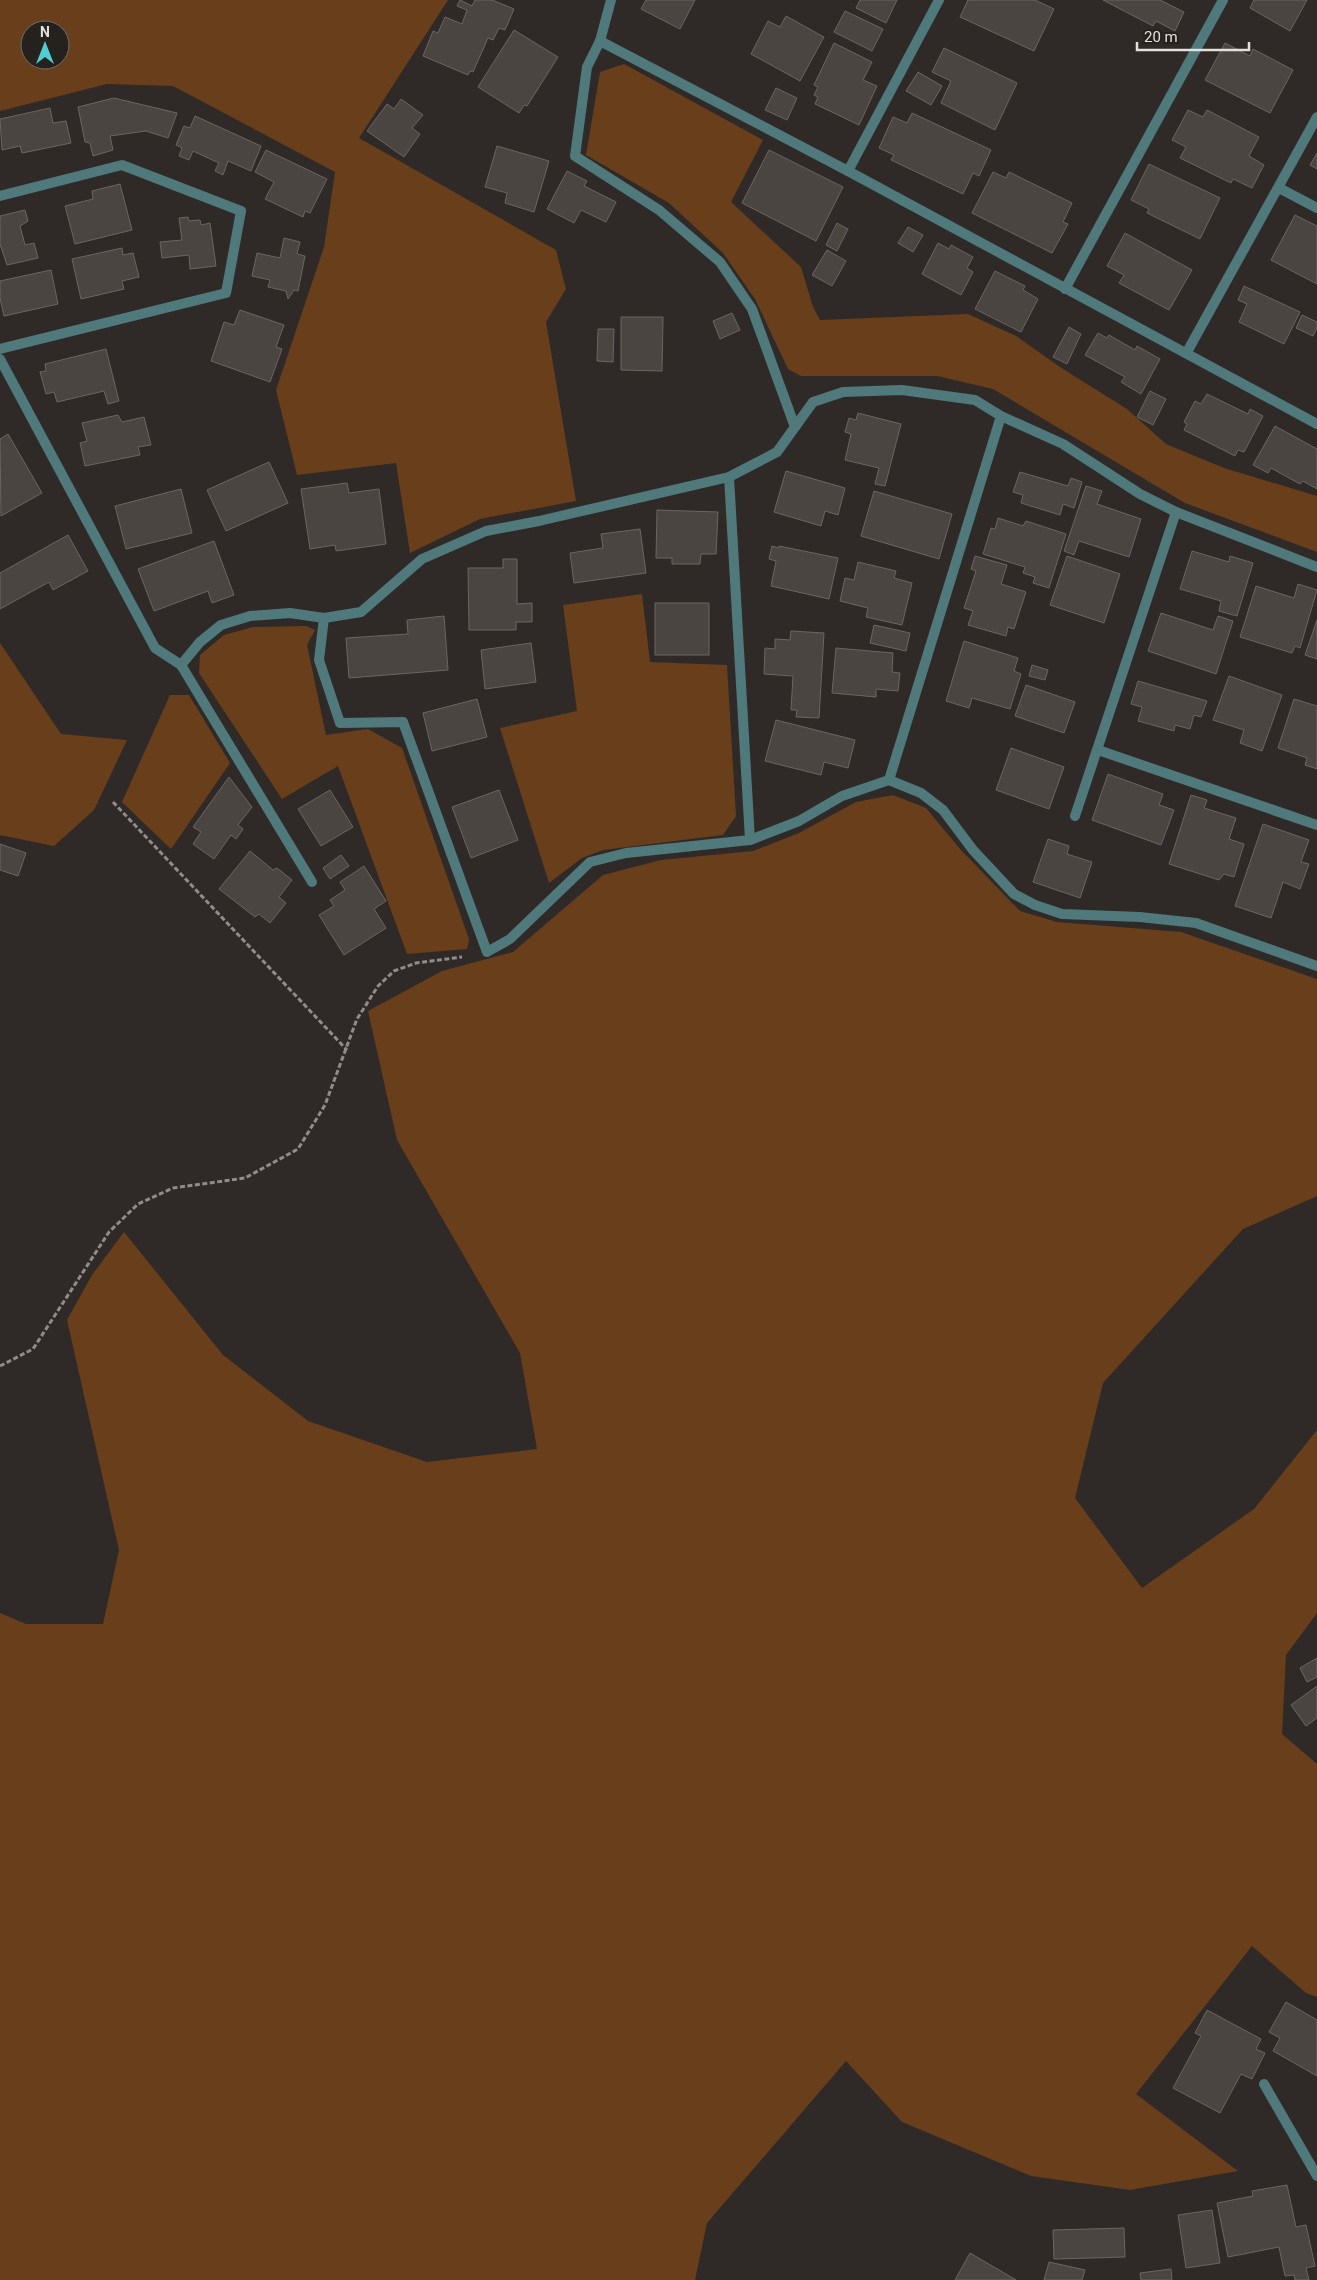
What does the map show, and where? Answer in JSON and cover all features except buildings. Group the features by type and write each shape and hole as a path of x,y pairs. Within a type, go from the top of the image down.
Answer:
{"street":[{"path":"611,0 600,41 587,67 575,156 659,210 720,262 752,309 795,427"},
{"path":"848,171 939,0"},
{"path":"1065,289 1223,0"},
{"path":"600,41 848,171 1317,424"},
{"path":"1186,352 1317,117"},
{"path":"0,196 122,165 241,211 226,293 0,349"},
{"path":"1279,188 1317,208"},
{"path":"0,358 155,648 181,665 312,882"},
{"path":"181,665 200,642 221,624 250,616 290,613 324,618 361,612 422,560 486,531 548,519 728,478 777,452 812,402 843,392 902,390 975,400 1001,416 1063,444 1140,494 1176,512 1317,568"},
{"path":"889,780 1001,416"},
{"path":"728,478 750,840"},
{"path":"1075,816 1176,512"},
{"path":"324,618 319,660 340,723 403,722 487,952 510,939 590,862 626,853 750,840 799,821 842,796 889,780 921,793 943,810 973,850 1014,894 1035,905 1062,914 1140,917 1196,923 1317,966"},
{"path":"1098,750 1317,825"},
{"path":"1264,2084 1317,2176"}],"path":[{"path":"113,802 347,1050"},
{"path":"0,1366 33,1349 109,1232 138,1204 173,1188 245,1178 298,1149 325,1105 357,1019 378,986 394,971 416,963 487,952"}],"shaded area":[{"path":"0,0 448,0 359,138 556,250 566,289 546,322 576,501 480,519 410,553 396,463 297,475 276,390 324,247 335,172 173,86 107,84 0,111"},
{"path":"624,64 763,140 731,202 801,267 813,307 820,320 968,314 1016,336 1063,369 1127,409 1166,444 1224,468 1317,496 1317,552 1185,503 993,389 937,376 801,376 788,369 755,299 723,253 669,203 586,155 600,72"},
{"path":"642,594 650,662 727,665 736,816 723,835 603,850 582,858 549,883 500,728 577,711 563,605"},
{"path":"306,626 315,630 307,645 326,735 368,729 402,748 469,939 467,949 407,954 338,766 282,799 199,673 200,655 224,635 253,627"},
{"path":"0,643 61,734 127,740 94,810 54,846 0,835"},
{"path":"170,695 189,695 230,763 171,849 122,802"},
{"path":"893,795 926,808 960,849 1020,911 1057,922 1181,932 1317,979 1317,1196 1243,1229 1103,1383 1075,1498 1142,1588 1254,1509 1317,1430 1317,1613 1286,1655 1282,1734 1317,1764 1317,1997 1306,1993 1252,1946 1136,2094 1238,2171 1130,2190 1031,2176 902,2122 846,2061 707,2223 695,2280 0,2280 0,1613 26,1624 103,1624 119,1550 67,1320 92,1275 124,1232 223,1355 308,1421 427,1462 537,1449 520,1353 397,1140 368,1011 442,971 513,952 603,875 661,860 753,851 799,833 856,802"}]}
